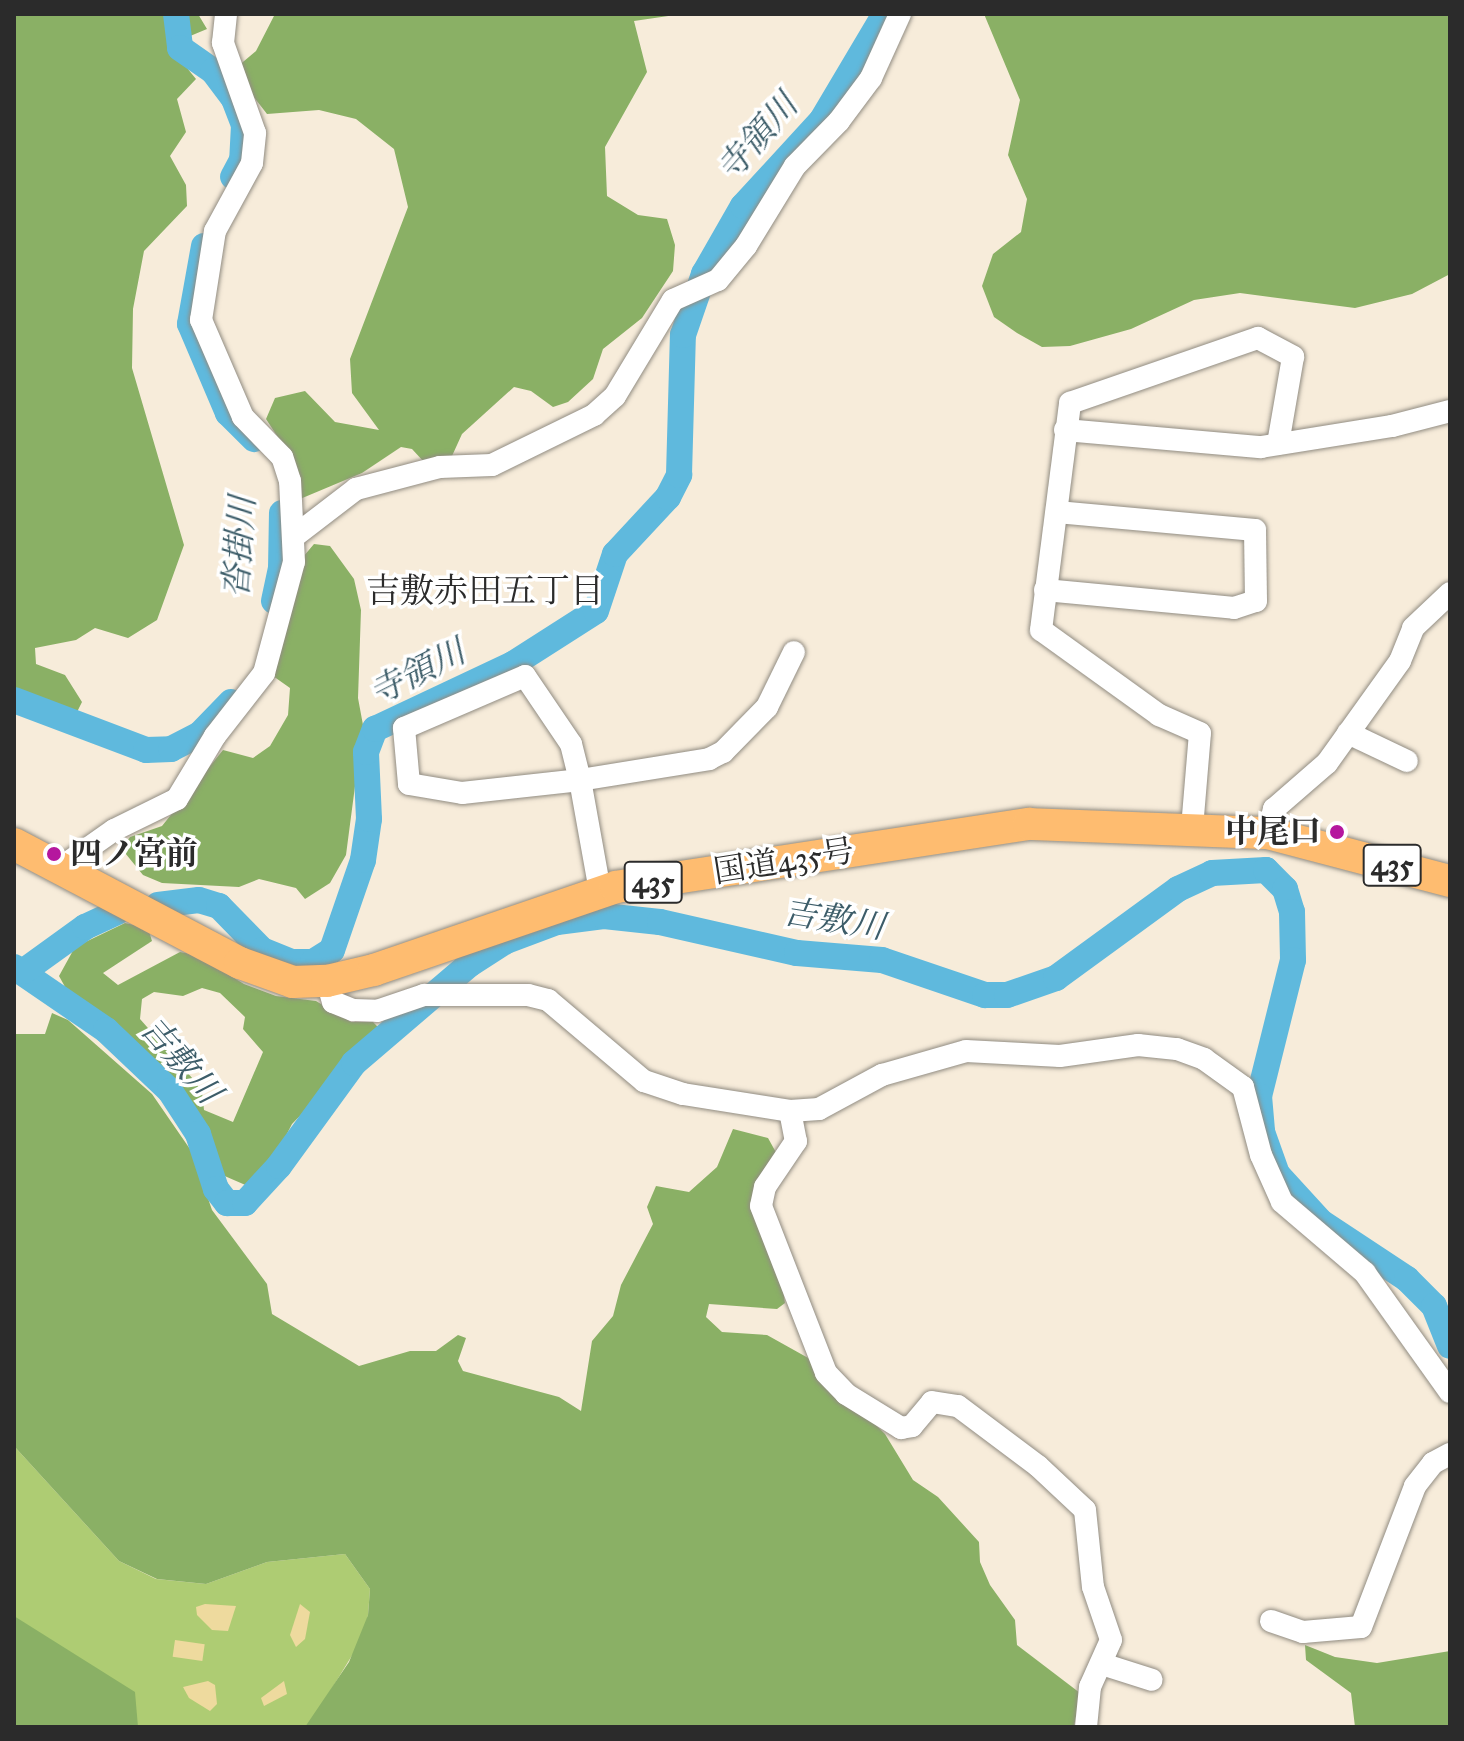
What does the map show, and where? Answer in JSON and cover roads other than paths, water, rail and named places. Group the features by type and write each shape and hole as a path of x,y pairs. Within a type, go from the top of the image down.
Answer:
{"highway":[{"name":"国道435号","path":"14,844 251,967 293,982 327,981 600,891 1029,824 1268,833 1450,881"}],"street":[{"path":"60,868 114,830 177,799 185,788 215,736 264,673 274,648 296,535 282,457 243,417 201,320 215,231 252,163 255,133 223,43 226,14"},
{"path":"296,535 356,489 440,467 492,465 594,415 615,396 673,300 712,283 746,246 795,166 839,121 871,78 900,14"},
{"path":"1192,828 1200,733 1159,715 1041,630 1070,403 1258,338 1293,357 1278,444"},
{"path":"1065,430 1261,447 1392,426 1450,411"},
{"path":"1045,590 1234,608 1256,601 1255,530 1057,512"},
{"path":"1268,833 1274,809 1327,763 1400,661 1413,628 1450,593"},
{"path":"600,891 580,780 571,744 525,676 404,728 401,735 409,784 416,788 462,793 580,780 709,759 723,752 767,707 794,652"},
{"path":"1348,733 1407,761"},
{"path":"327,981 333,1002 353,1010 377,1011 424,995 454,998 528,995 548,1000 598,1047 663,1090 790,1111 819,1109 882,1075 966,1051 1060,1056 1158,1045 1204,1059 1243,1087 1261,1155 1282,1202 1294,1217 1365,1273 1450,1392"},
{"path":"790,1111 796,1141 765,1187 761,1206 826,1373 856,1402 901,1428 912,1426 932,1402 958,1406 1038,1466 1085,1510 1093,1587 1111,1640 1090,1687 1086,1727"},
{"path":"1271,1621 1303,1632 1361,1627 1415,1486 1433,1463 1450,1454"},
{"path":"1102,1664 1152,1680"}],"waterway":[{"name":"沓掛川","path":"176,14 180,48 213,71 234,99 244,125 242,160 233,177"},
{"name":"寺領川","path":"158,905 199,900 219,906 262,950 292,962 313,962 332,950 363,860 369,819 366,752 375,729 513,664 596,611 615,554 668,497 679,475 683,335 704,274 743,206 822,120 885,14"},
{"name":"沓掛川","path":"204,246 190,324 228,413 254,439"},
{"name":"沓掛川","path":"274,601 281,569 282,513"},
{"name":"沓掛川","path":"14,700 146,750 171,749 199,735 231,702"},
{"name":"吉敷川","path":"14,967 106,1030 170,1091 198,1134 216,1189 227,1203 245,1203 279,1166 354,1063 470,964 506,941 557,922 604,916 660,922 797,953 882,960 985,995 1007,995 1056,978 1178,889 1212,873 1266,870 1285,889 1292,912 1293,960 1259,1096 1262,1132 1277,1174 1321,1222 1407,1279 1434,1306 1450,1346"},
{"name":"寺領川","path":"24,971 85,927 117,912"}],"place":[{"name":"中尾口","path":"1337,832"},
{"name":"四ノ宮前","path":"54,854"}],"district":[{"name":"吉敷赤田五丁目","path":"485,591"}]}
